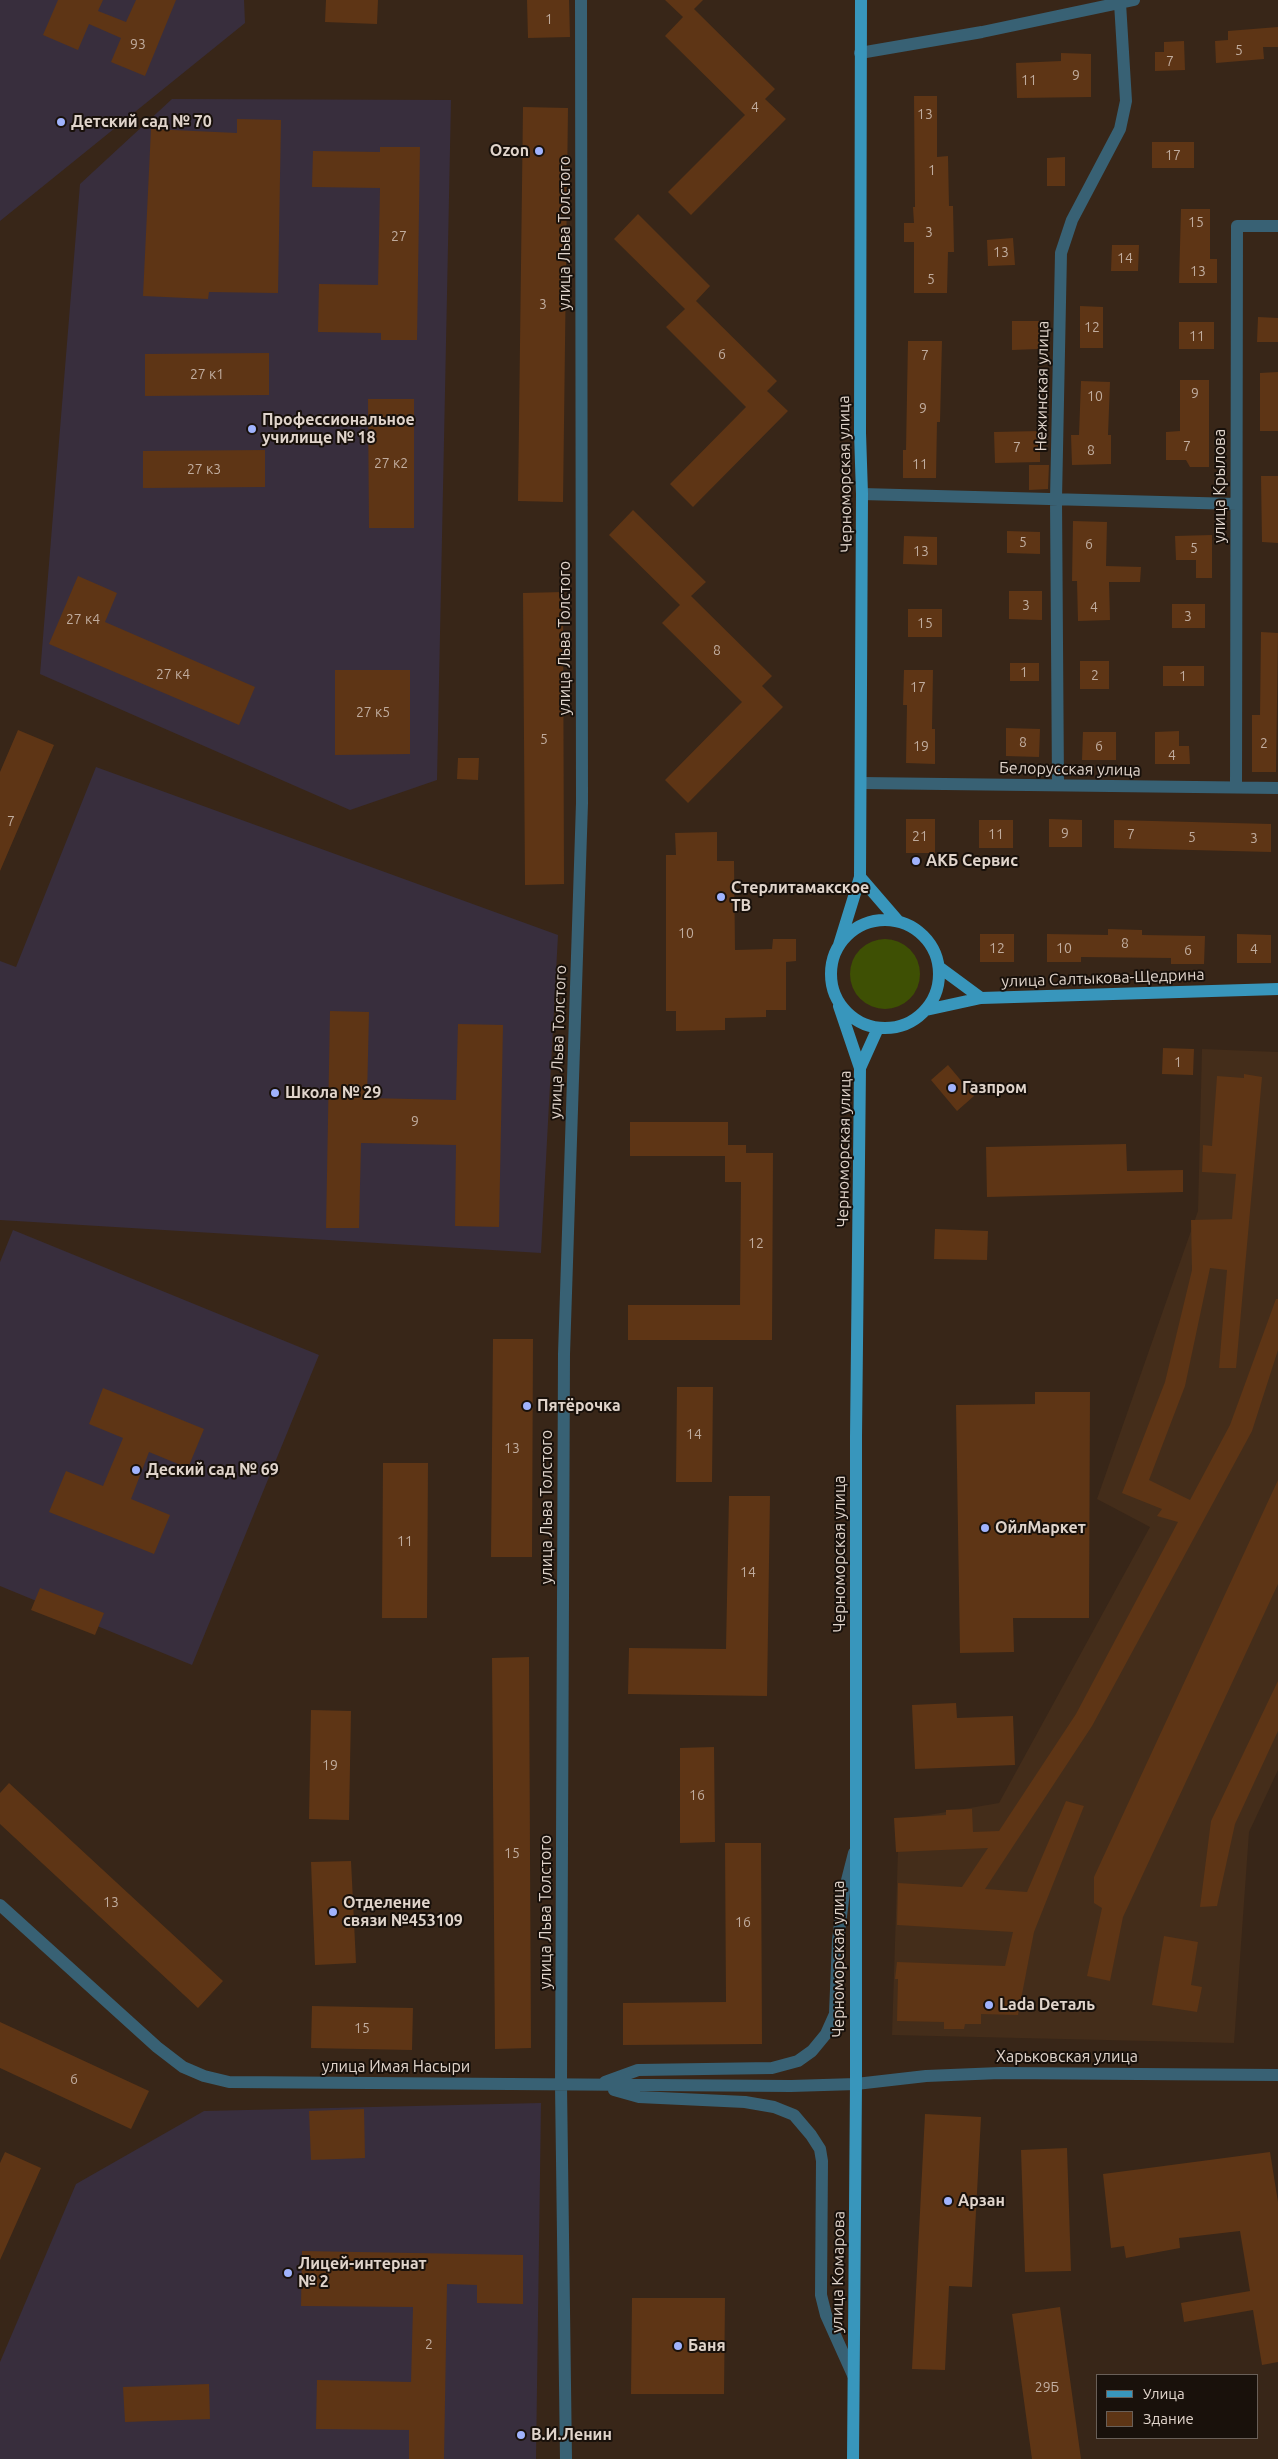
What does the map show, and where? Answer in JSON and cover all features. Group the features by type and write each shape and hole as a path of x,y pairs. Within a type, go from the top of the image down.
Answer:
{"main road":[{"name":"Черноморская улица","path":"839,945 860,877 862,494 860,433 861,0"},
{"path":"860,877 898,921"},
{"path":"836,996 846,1012 861,1022 878,1028 896,1027 912,1021 926,1010 934,997 939,982 939,966 935,951 926,937 914,927 898,921 882,919 865,923 850,932 839,945 832,962 831,979 836,996 860,1068"},
{"name":"улица Салтыкова-Щедрина","path":"939,966 981,998 1278,989"},
{"path":"926,1010 981,998"},
{"name":"Черноморская улица","path":"856,2084 854,1850 857,1687 856,1436 860,1068 878,1028"},
{"name":"улица Комарова","path":"853,2459 856,2084"}],"street":[{"name":"улица Льва Толстого","path":"566,2459 561,2085 564,1354 582,803 581,0"},
{"path":"860,52 982,32 1134,0"},
{"name":"Нежинская улица","path":"1058,785 1056,499 1061,252 1072,220 1120,129 1126,101 1120,3"},
{"name":"улица Крылова","path":"1236,787 1237,226 1278,226"},
{"path":"862,494 1236,504"},
{"name":"Белорусская улица","path":"861,783 1278,788"},
{"path":"595,2085 638,2070 772,2068 798,2061 812,2051 826,2034 835,2014 838,1940 844,1892 854,1850"},
{"name":"улица Имая Насыри","path":"0,1905 138,2032 183,2066 204,2076 229,2082 791,2086 856,2084"},
{"name":"Харьковская улица","path":"856,2084 926,2076 1000,2073 1278,2075"},
{"path":"595,2085 639,2097 745,2102 774,2108 794,2116 811,2135 820,2149 822,2161 821,2295 826,2315 853,2375"}],"shaded area":[{"name":"Детский сад № 70","path":"0,0 244,0 245,23 0,221"},
{"name":"Профессиональное училище № 18","path":"172,99 451,100 437,780 350,810 40,674 80,184"},
{"name":"Школа № 29","path":"96,767 558,935 541,1253 0,1220 0,961 16,967"},
{"path":"1202,1049 1278,1052 1278,1770 1249,1832 1234,2043 892,2035 899,1820 999,1803 1150,1527 1097,1499 1198,1211"},
{"name":"Деский сад № 69","path":"13,1230 319,1355 192,1665 0,1586 0,1262"},
{"name":"Лицей-интернат № 2","path":"541,2103 536,2459 0,2459 0,2362 76,2184 204,2111"}],"green space":[{"path":"885,939 898,942 910,949 917,961 920,974 917,987 910,999 898,1006 885,1009 872,1006 860,999 853,987 850,974 853,961 860,949 872,942"}],"building":[{"path":"58,0 103,0 98,11 126,22 136,0 176,0 145,76 111,62 121,38 89,24 78,50 43,35"},
{"path":"326,0 378,0 377,24 325,22"},
{"path":"527,0 569,0 570,37 528,38"},
{"path":"665,0 703,0 694,9 775,89 765,99 786,119 691,215 668,192 745,115 665,36 683,17"},
{"path":"1278,27 1278,47 1263,47 1264,59 1216,63 1215,41 1228,40 1228,31"},
{"path":"1184,41 1185,70 1155,71 1155,52 1164,52 1164,42"},
{"path":"1061,53 1091,54 1091,97 1017,98 1016,63 1061,61"},
{"path":"914,96 937,96 937,157 948,156 949,206 953,206 954,252 948,252 947,293 914,293 914,242 904,242 904,223 914,223"},
{"path":"523,107 568,108 563,502 518,501"},
{"path":"237,119 281,120 278,293 209,292 208,299 143,296 151,129 237,133"},
{"path":"1152,142 1194,142 1194,168 1152,168"},
{"path":"380,147 420,147 417,340 381,340 381,333 318,332 319,284 378,285 380,188 312,187 313,151 380,152"},
{"path":"1065,157 1065,186 1047,186 1047,158"},
{"path":"1181,209 1210,209 1210,259 1217,259 1217,283 1179,283"},
{"path":"638,214 710,286 696,301 777,381 767,391 788,411 693,507 670,484 746,407 666,327 685,309 614,239"},
{"path":"1013,238 1015,265 988,266 987,240"},
{"path":"1112,245 1139,245 1138,271 1111,271"},
{"path":"1080,306 1103,307 1103,348 1080,348"},
{"path":"1258,317 1278,318 1278,342 1257,342"},
{"path":"1012,321 1039,321 1039,349 1012,350"},
{"path":"1179,322 1214,322 1214,349 1179,349"},
{"path":"908,341 942,341 940,422 937,422 936,478 903,478 903,450 906,450"},
{"path":"269,353 269,395 145,396 145,354"},
{"path":"1278,372 1278,431 1260,431 1260,373"},
{"path":"1180,380 1209,380 1209,467 1190,467 1186,460 1166,460 1166,432 1180,431"},
{"path":"1081,381 1110,382 1108,435 1111,435 1111,464 1072,465 1071,435 1079,435"},
{"path":"368,399 414,399 414,528 369,528"},
{"path":"1040,431 1040,462 995,463 994,432"},
{"path":"265,450 265,487 143,488 143,451"},
{"path":"1029,465 1049,465 1048,489 1029,490"},
{"path":"1261,476 1278,476 1278,543 1262,542"},
{"path":"633,510 706,582 691,596 772,676 762,686 783,707 688,803 665,780 742,702 662,623 680,605 609,535"},
{"path":"1073,521 1107,522 1106,566 1141,567 1140,582 1109,582 1110,620 1078,621 1077,581 1072,581"},
{"path":"1007,531 1040,532 1040,554 1007,553"},
{"path":"1212,535 1212,578 1196,578 1196,560 1176,560 1175,536"},
{"path":"904,536 937,537 937,565 903,564"},
{"path":"78,576 117,593 105,622 255,687 239,725 49,644"},
{"path":"1009,591 1042,591 1042,620 1009,619"},
{"path":"563,592 564,884 525,885 523,593"},
{"path":"1172,604 1205,604 1205,628 1172,628"},
{"path":"908,609 942,609 942,637 908,637"},
{"path":"1261,632 1278,633 1276,772 1252,772 1252,715 1260,715"},
{"path":"1080,661 1109,661 1109,689 1080,689"},
{"path":"1010,663 1039,663 1039,681 1010,681"},
{"path":"1163,666 1204,666 1204,686 1163,686"},
{"path":"335,670 410,670 410,754 335,755"},
{"path":"904,670 933,670 932,729 935,729 935,764 906,763 907,705 903,705"},
{"path":"1006,728 1040,729 1039,757 1006,756"},
{"path":"18,730 54,745 0,871 0,772"},
{"path":"1179,731 1179,746 1189,746 1190,764 1155,764 1155,732"},
{"path":"1083,732 1116,732 1116,760 1082,760"},
{"path":"458,758 479,758 478,780 457,779"},
{"path":"906,819 935,819 935,853 906,853"},
{"path":"1049,819 1082,820 1082,847 1049,847"},
{"path":"979,820 1013,820 1013,848 979,848"},
{"path":"1114,820 1271,824 1271,852 1114,848"},
{"path":"717,832 717,861 734,861 735,950 772,949 773,939 796,939 796,961 786,962 786,1010 766,1010 766,1017 725,1018 725,1030 676,1031 676,1011 666,1011 666,855 676,855 675,833"},
{"path":"1108,929 1142,930 1142,935 1205,936 1204,964 1171,964 1171,958 1081,957 1081,962 1047,962 1047,934 1108,935"},
{"path":"980,934 1014,934 1014,962 980,962"},
{"path":"1237,934 1271,935 1271,963 1237,963"},
{"path":"330,1011 369,1012 367,1098 456,1100 458,1024 503,1025 499,1227 455,1226 456,1145 361,1143 359,1228 326,1228"},
{"path":"1163,1048 1194,1049 1193,1075 1162,1074"},
{"path":"948,1065 974,1096 957,1111 931,1080"},
{"path":"1244,1074 1262,1077 1236,1368 1219,1368 1227,1270 1210,1268 1185,1386 1149,1480 1190,1500 1230,1425 1276,1299 1278,1299 1278,1350 1252,1431 1092,1726 985,1889 1027,1892 1066,1801 1084,1806 1034,1932 1018,2015 981,2014 981,2024 965,2024 964,2029 944,2029 944,2022 897,2021 898,1979 895,1979 897,1962 1005,1966 1013,1932 897,1925 898,1883 962,1887 988,1848 896,1852 894,1818 946,1815 946,1810 972,1809 973,1832 999,1831 1076,1714 1178,1522 1157,1516 1162,1509 1122,1493 1165,1382 1192,1270 1191,1220 1232,1219 1236,1174 1202,1172 1203,1145 1212,1146 1217,1076 1244,1078"},
{"path":"630,1122 728,1122 728,1145 746,1145 746,1153 773,1153 772,1340 628,1340 628,1305 740,1305 741,1182 725,1182 725,1156 630,1156"},
{"path":"1126,1144 1127,1171 1183,1170 1183,1192 987,1197 986,1147"},
{"path":"935,1229 988,1231 987,1260 934,1259"},
{"path":"493,1339 533,1339 532,1557 491,1557"},
{"path":"677,1387 713,1387 712,1482 676,1482"},
{"path":"103,1388 204,1429 188,1468 149,1452 131,1499 170,1515 154,1554 49,1512 66,1471 103,1486 123,1438 89,1424"},
{"path":"1035,1392 1090,1392 1089,1618 1013,1618 1014,1652 960,1653 956,1405 1035,1404"},
{"path":"383,1463 428,1463 427,1618 382,1618"},
{"path":"1278,1480 1278,1584 1123,1917 1110,1981 1087,1976 1102,1908 1094,1903 1094,1877"},
{"path":"729,1496 770,1496 767,1696 628,1694 629,1648 726,1649"},
{"path":"40,1588 104,1613 95,1635 31,1610"},
{"path":"529,1657 531,2048 495,2049 492,1658"},
{"path":"1278,1681 1278,1731 1235,1824 1217,1906 1200,1907 1211,1821"},
{"path":"956,1703 957,1718 1013,1716 1015,1765 915,1769 912,1705"},
{"path":"311,1710 351,1711 349,1820 309,1819"},
{"path":"714,1747 715,1842 680,1843 680,1748"},
{"path":"9,1783 223,1981 198,2008 0,1824 0,1793"},
{"path":"725,1843 761,1843 762,2044 623,2045 623,2003 726,2002"},
{"path":"351,1861 356,1963 315,1965 311,1862"},
{"path":"1164,1936 1198,1942 1191,1985 1202,1987 1197,2012 1152,2005"},
{"path":"312,2006 413,2008 412,2050 311,2048"},
{"path":"0,2022 149,2091 131,2129 0,2068"},
{"path":"364,2109 365,2158 311,2160 309,2111"},
{"name":"Арзан","path":"925,2114 981,2117 972,2287 949,2286 945,2370 912,2369"},
{"path":"1067,2148 1071,2271 1025,2272 1021,2150"},
{"path":"5,2152 41,2168 0,2260 0,2163"},
{"path":"1270,2152 1278,2202 1278,2362 1262,2365 1253,2310 1184,2322 1181,2303 1250,2291 1240,2231 1179,2238 1180,2248 1126,2258 1124,2246 1111,2248 1103,2174"},
{"path":"302,2251 523,2255 523,2304 477,2303 477,2285 447,2284 444,2459 409,2459 409,2430 316,2429 317,2380 411,2382 413,2307 301,2306"},
{"name":"Баня","path":"632,2298 725,2298 724,2394 631,2394"},
{"path":"1060,2307 1081,2459 1032,2459 1012,2314"},
{"path":"209,2384 210,2419 125,2422 123,2387"}],"place":[{"name":"Детский сад № 70","path":"61,122"},
{"name":"Ozon","path":"539,151"},
{"name":"Профессиональное училище № 18","path":"252,429"},
{"name":"АКБ Сервис","path":"916,861"},
{"name":"Стерлитамакское ТВ","path":"721,897"},
{"name":"Газпром","path":"952,1088"},
{"name":"Школа № 29","path":"275,1093"},
{"name":"Пятёрочка","path":"527,1406"},
{"name":"Деский сад № 69","path":"136,1470"},
{"name":"ОйлМаркет","path":"985,1528"},
{"name":"Отделение связи №453109","path":"333,1912"},
{"name":"Lada Dеталь","path":"989,2005"},
{"name":"Арзан","path":"948,2201"},
{"name":"Лицей-интернат № 2","path":"288,2273"},
{"name":"Баня","path":"678,2346"},
{"name":"В.И.Ленин","path":"521,2435"}]}
